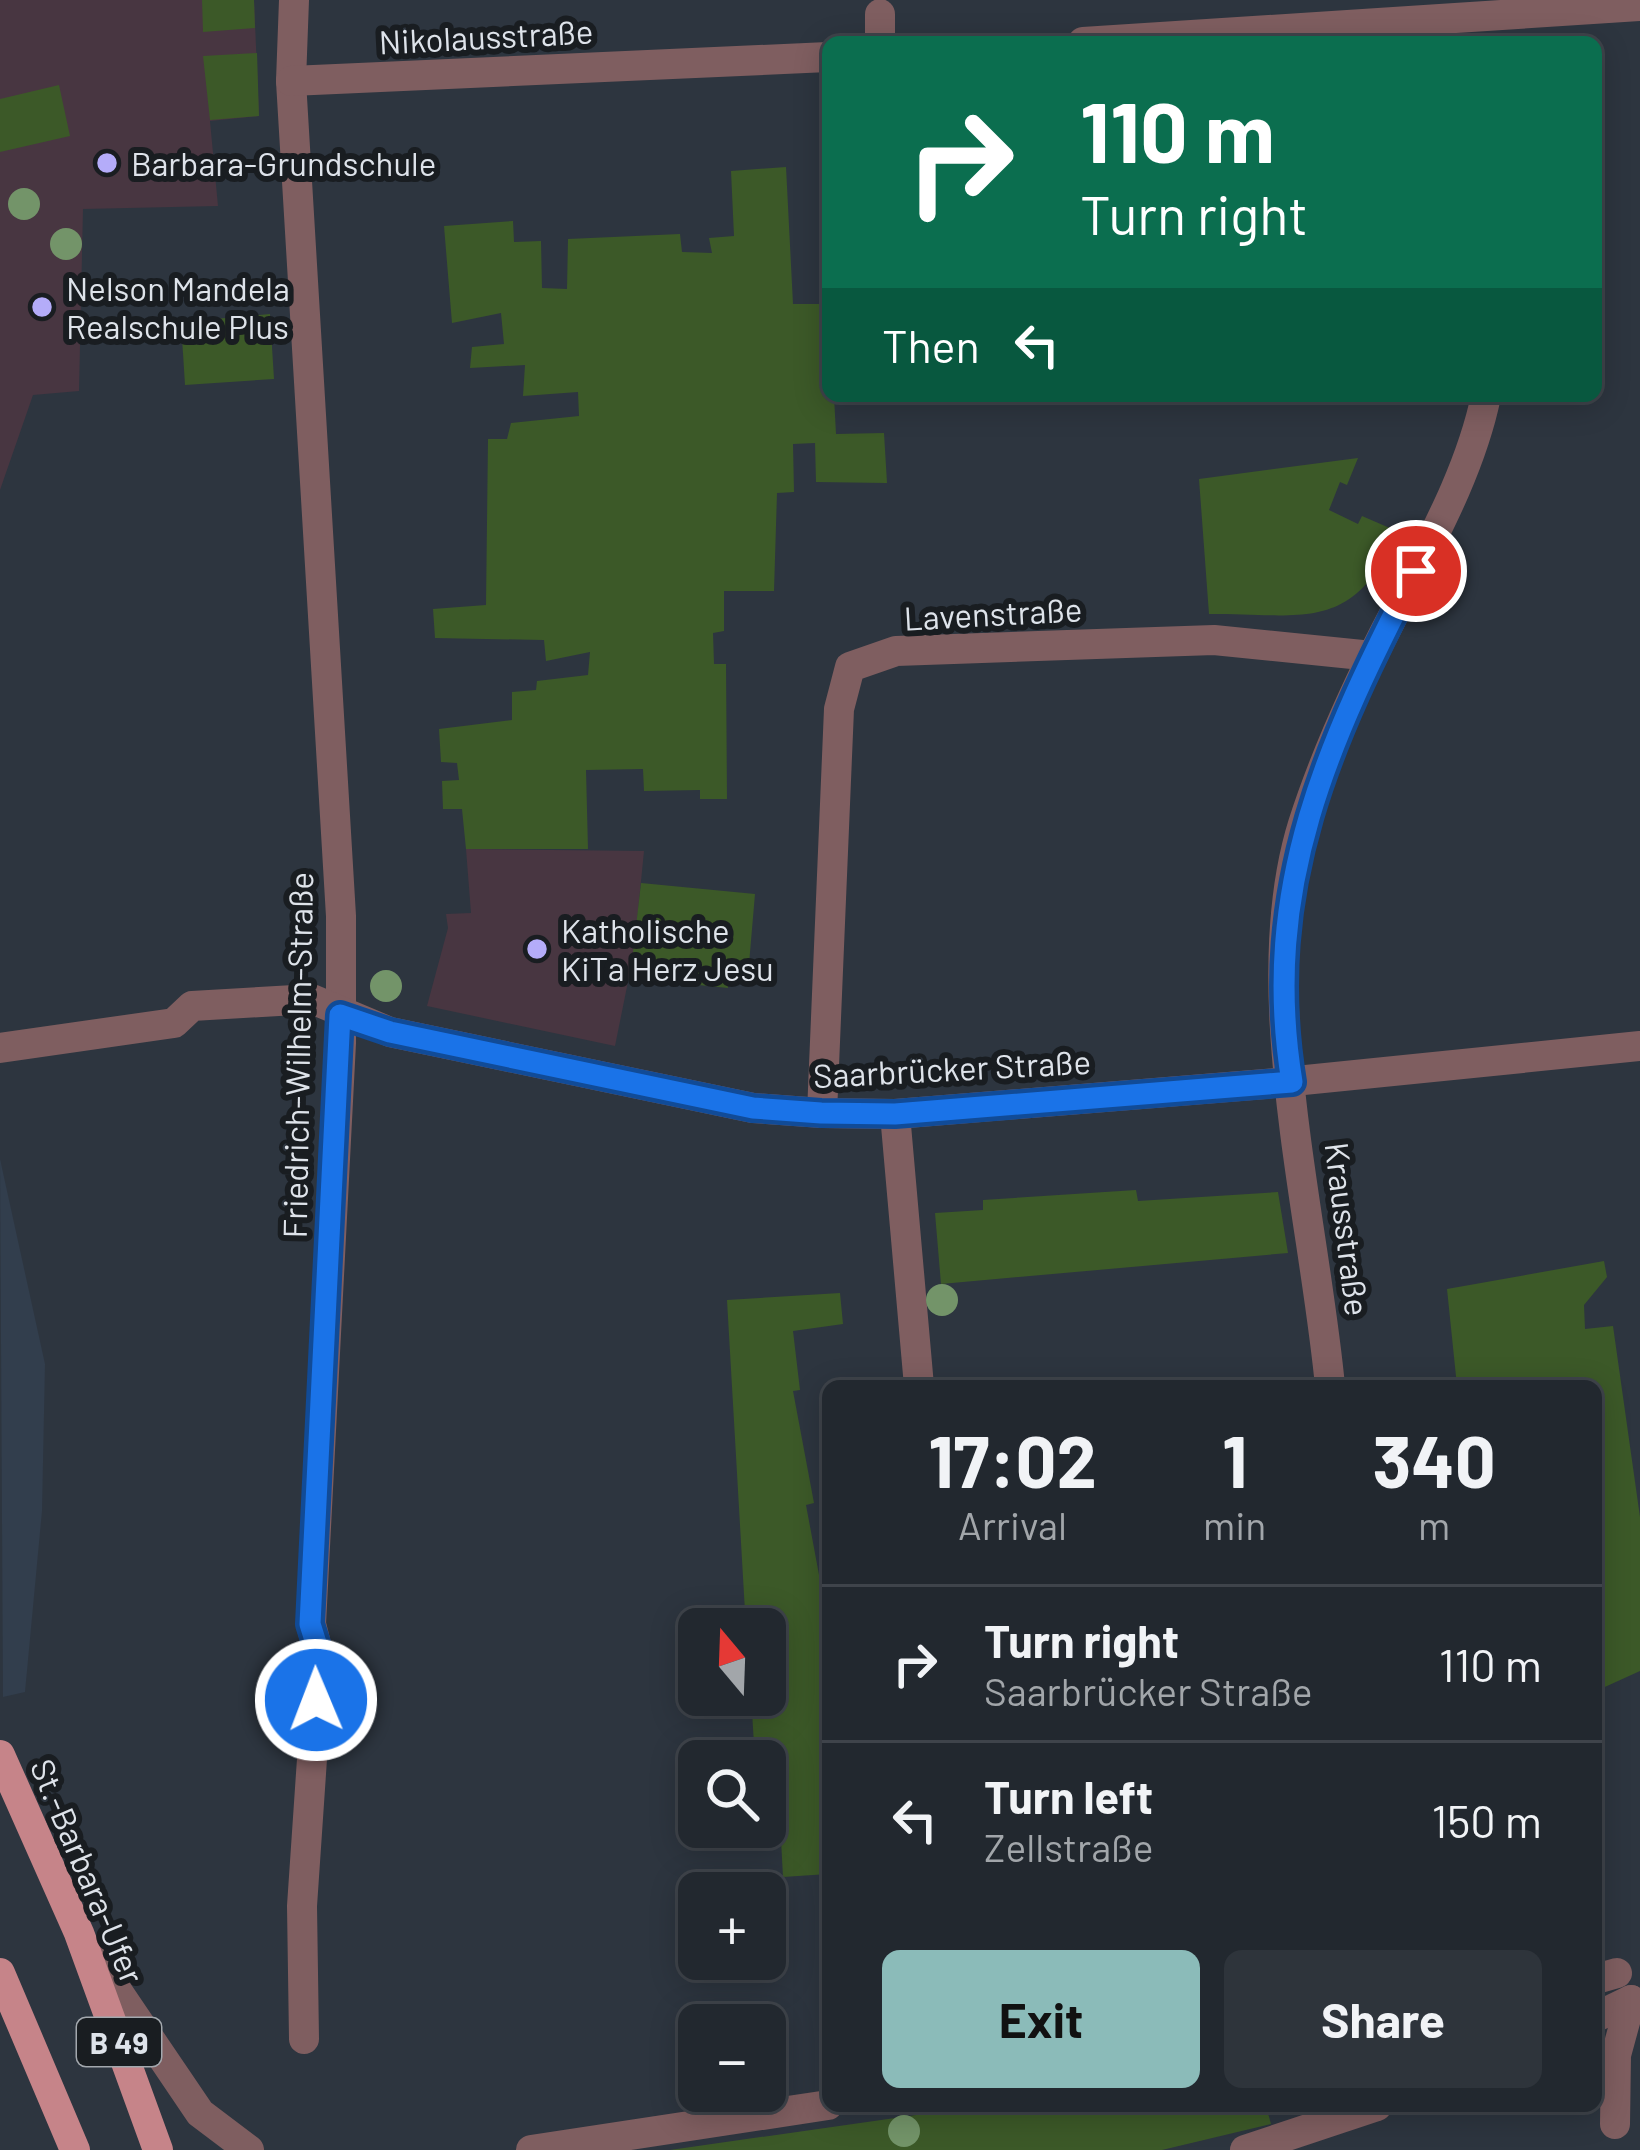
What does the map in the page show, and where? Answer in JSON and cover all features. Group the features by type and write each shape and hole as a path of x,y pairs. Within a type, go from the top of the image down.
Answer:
{"main road":[{"name":"St.-Barbara-Ufer","path":"0,1755 79,1933 158,2150"},
{"name":"B 49","path":"0,1972 75,2150"}],"street":[{"name":"Friedrich-Wilhelm-Straße","path":"294,0 291,81 340,916 340,1015 310,1624 320,1656 302,1906 304,2038"},
{"path":"1280,36 1510,29 1640,6"},
{"name":"Nikolausstraße","path":"291,81 822,57"},
{"name":"Krausstraße","path":"1329,1380 1292,1082 1282,950 1291,875 1303,824 1372,656 1437,529 1479,432 1485,402"},
{"name":"Lavenstraße","path":"821,1113 838,709 850,667 896,651 1214,640 1372,656"},
{"name":"Saarbrücker Straße","path":"0,1048 174,1023 192,1006 312,999 340,1015 390,1032 753,1108 895,1114 1292,1082 1640,1046"},
{"path":"895,1114 918,1380"},
{"path":"79,1933 200,2113 249,2150"},
{"path":"1615,1984 1616,2055 1605,2112 1634,2150"},
{"path":"531,2150 822,2106"},
{"path":"1253,2149 1360,2112"}],"shaded area":[{"name":"Barbara-Grundschule","path":"0,0 254,0 259,116 210,121 218,206 83,209 79,391 33,395 0,490"},
{"name":"Katholische KiTa Herz Jesu","path":"466,849 644,851 634,952 615,1046 427,1006 448,928 446,914 471,913"},
{"path":"0,1159 45,1364 42,1511 25,1692 3,1697"}],"green space":[{"path":"202,0 254,0 255,28 203,32"},
{"path":"257,53 259,116 210,120 203,56"},
{"path":"59,85 70,136 0,152 0,99"},
{"path":"786,167 793,304 822,304 822,402 834,402 836,434 884,433 887,483 816,482 815,443 793,444 794,492 777,493 774,591 724,591 724,631 713,633 714,664 726,664 727,799 700,799 700,790 644,791 643,769 586,770 588,849 466,849 462,809 443,809 442,781 459,780 457,763 441,762 439,729 512,720 512,692 536,690 537,681 588,675 590,652 546,661 544,640 435,638 433,609 486,605 488,439 507,439 511,423 579,416 578,392 523,396 525,365 470,368 472,347 504,344 501,313 452,323 444,226 513,221 514,242 541,241 542,288 567,289 568,239 680,234 682,252 712,253 709,238 734,236 731,171"},
{"path":"270,314 274,379 185,385 181,322"},
{"path":"1358,458 1347,485 1340,482 1329,510 1358,524 1362,516 1399,532 1363,587 1323,611 1209,614 1199,479"},
{"path":"641,883 755,894 749,964 727,962 728,988 630,978"},
{"path":"1136,1190 1138,1201 1278,1192 1288,1253 941,1284 935,1213 983,1210 983,1200"},
{"path":"1604,1261 1607,1277 1584,1305 1585,1329 1613,1326 1640,1517 1640,1671 1602,1688 1602,1380 1456,1380 1447,1289"},
{"path":"840,1293 843,1324 793,1331 800,1390 793,1391 814,1503 806,1505 822,1591 822,1874 786,1877 783,1872 786,1740 754,1740 752,1716 786,1716 786,1608 745,1608 727,1300"},
{"path":"937,2112 1268,2112 1271,2124 1162,2150 670,2150"}],"place":[{"name":"Barbara-Grundschule","path":"107,163"},
{"name":"Nelson Mandela Realschule Plus","path":"42,307"},
{"name":"Katholische KiTa Herz Jesu","path":"537,949"}],"route":[{"path":"316,1700 320,1656 310,1624 340,1015 390,1032 753,1108 821,1113 895,1114 1292,1082 1282,950 1303,824 1372,656 1416,571"}]}
